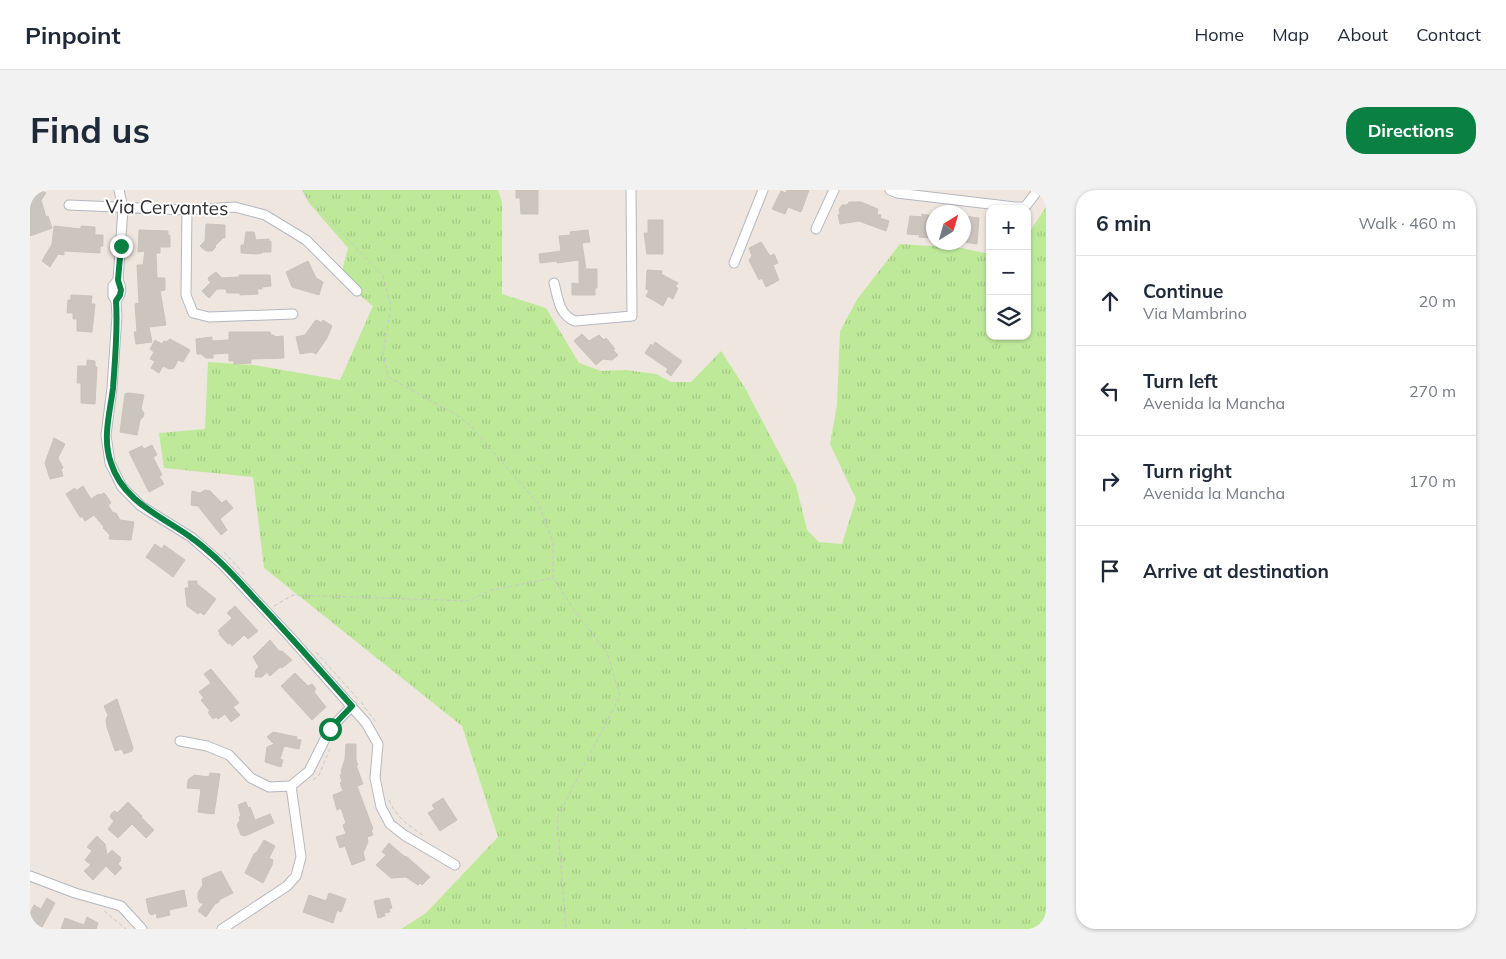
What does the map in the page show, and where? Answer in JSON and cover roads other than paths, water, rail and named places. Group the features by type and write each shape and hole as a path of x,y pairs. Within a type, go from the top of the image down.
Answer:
{"street":[{"path":"120,190 123,208 118,280 121,290 116,301 117,316 112,388 106,434 110,463 122,487 141,506 191,537 222,564 366,722 378,744 375,778 381,807 390,824 455,865"},
{"path":"554,283 562,312 575,322 632,316 631,190"},
{"path":"734,263 763,190"},
{"path":"816,229 834,190"},
{"path":"890,190 897,193 1015,208 1025,207 1038,190"},
{"name":"Via Cervantes","path":"68,205 186,210 235,207 264,215 306,240 357,291"},
{"path":"186,210 186,295 192,313 209,317 292,314"},
{"path":"180,740 207,746 228,755 251,778 269,786 291,786 309,771 330,729 352,706"},
{"path":"222,929 287,886 296,876 301,857 291,786"},
{"path":"30,876 75,893 122,906 142,929"}]}
